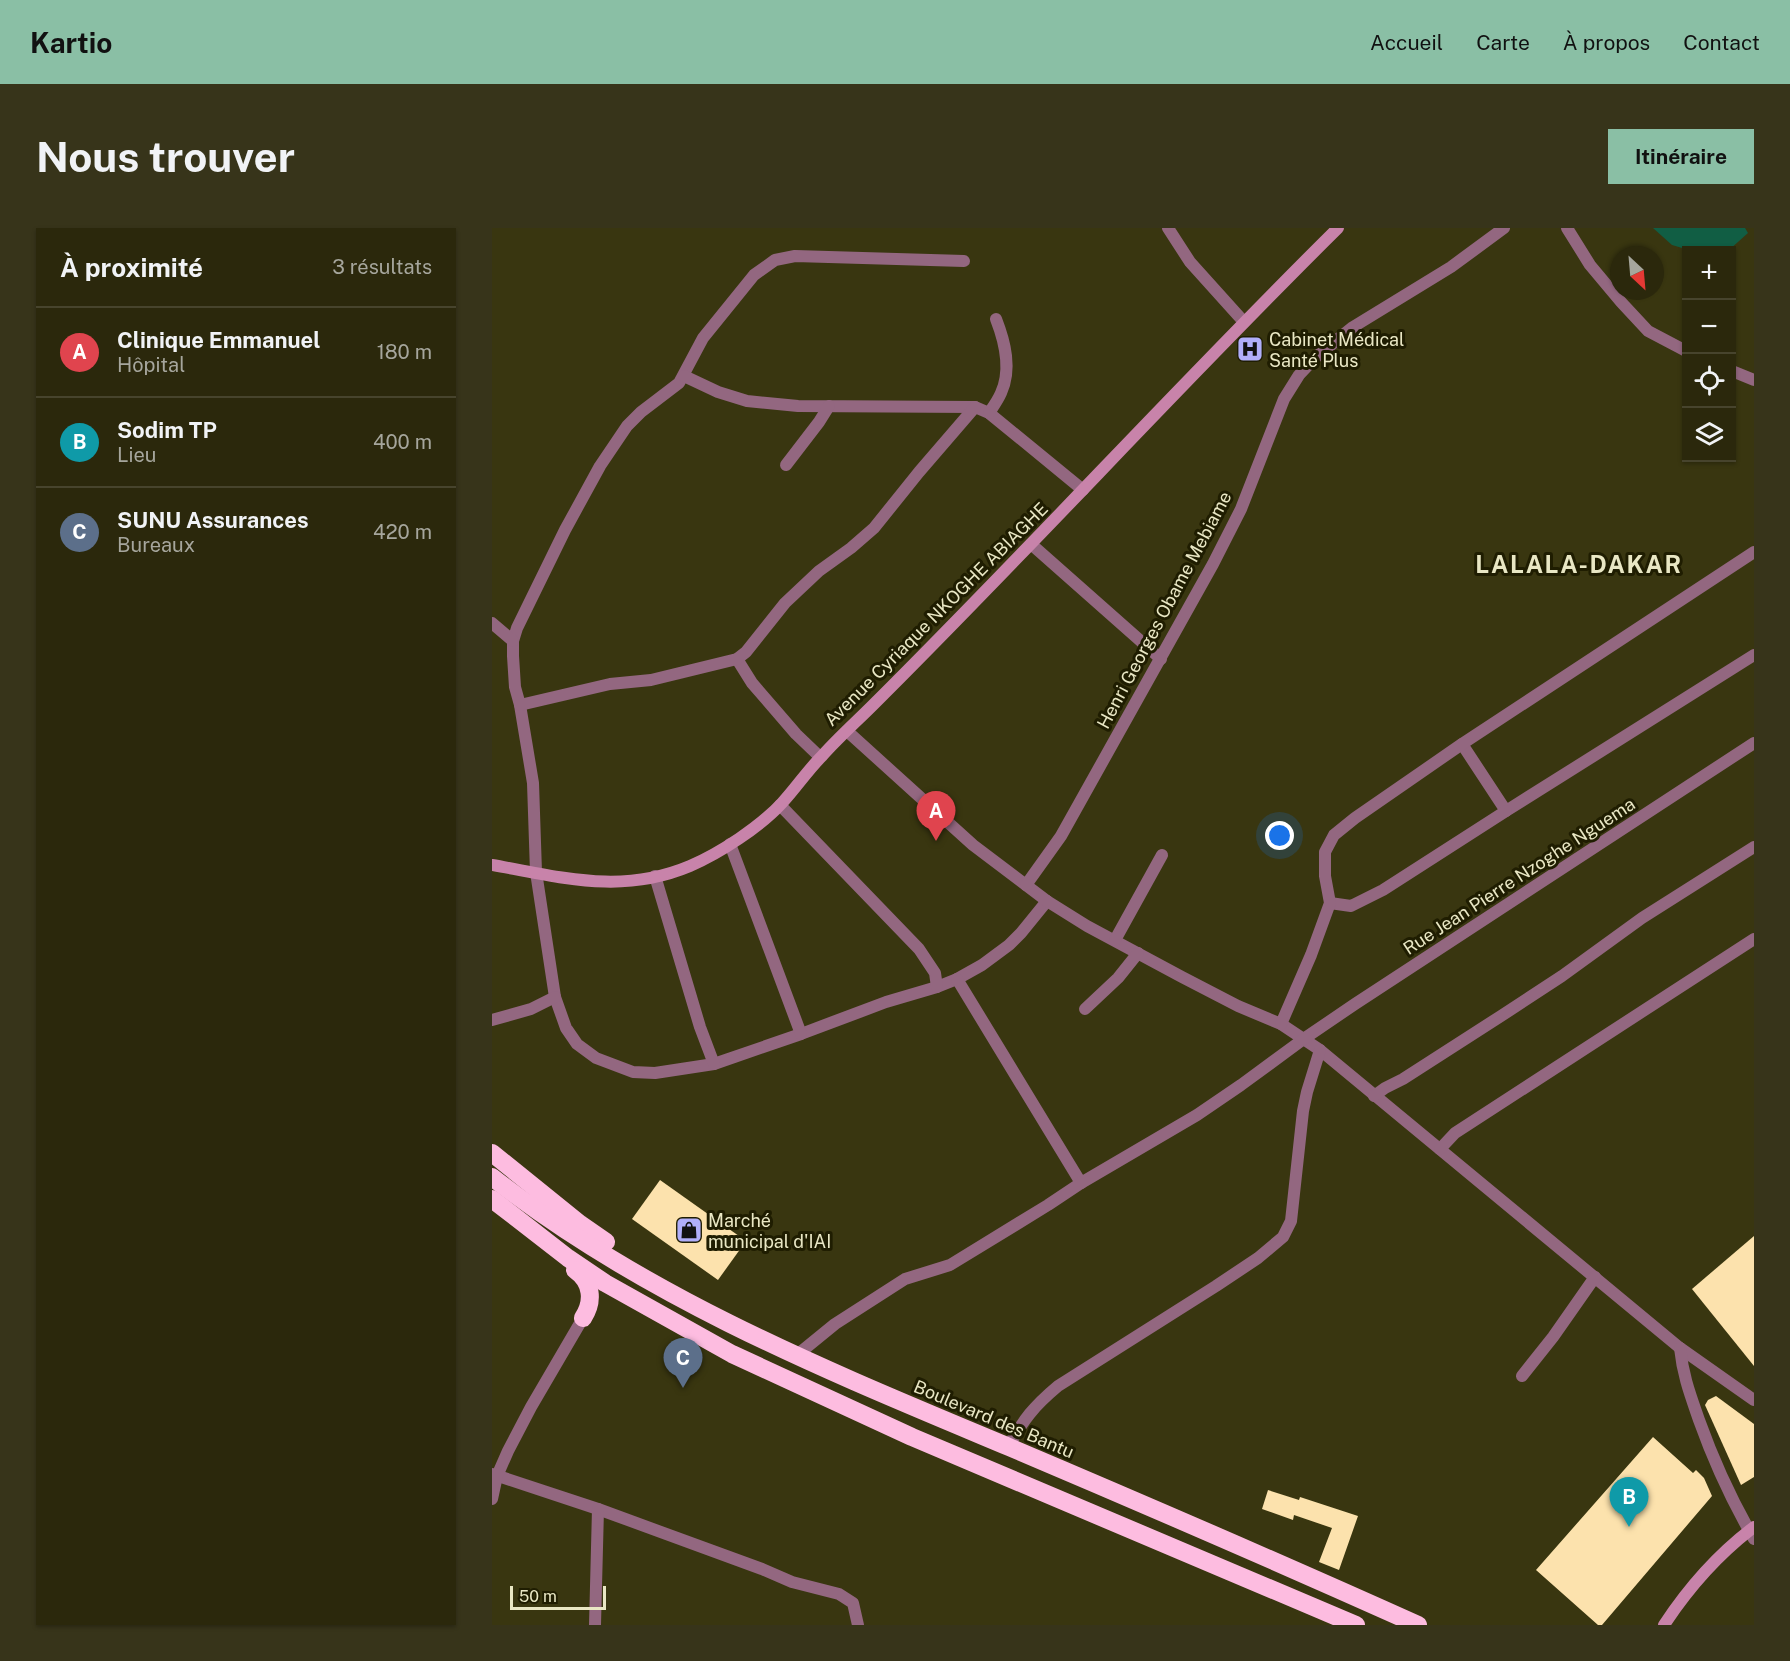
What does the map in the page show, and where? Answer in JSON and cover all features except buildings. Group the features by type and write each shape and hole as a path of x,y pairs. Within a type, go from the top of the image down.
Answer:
{"highway":[{"path":"492,1153 580,1224 700,1309"},
{"name":"Boulevard des Bantu","path":"492,1177 566,1230 648,1280 700,1309 838,1376 1008,1447 1418,1625"},
{"path":"492,1199 548,1248"},
{"path":"492,1215 548,1248 581,1271 732,1354 891,1428 1356,1625"},
{"path":"581,1271 588,1286 590,1302 583,1318"}],"street":[{"path":"1168,228 1190,262 1244,322"},
{"name":"Avenue Cyriaque NKOGHE ABIAGHE","path":"492,865 582,880 632,881 689,866 730,844 748,831 780,805 820,757 970,609 1244,322 1338,228"},
{"name":"Henri Georges Obame Mebiame","path":"1026,885 1061,836 1213,564 1241,509 1284,399 1299,375 1316,357 1353,327 1451,267 1504,228"},
{"path":"1567,228 1590,265 1648,331 1682,349"},
{"path":"964,261 795,255 775,260 754,274 703,338 679,383 641,412 627,426 600,466 565,530 517,628 513,641 515,687 533,783 536,872 555,997 566,1028 577,1044 596,1058 633,1072 655,1073 714,1064 957,979 1009,945 1047,901"},
{"path":"989,413 1001,392 1006,377 1006,349 996,319"},
{"path":"1736,373 1754,380"},
{"path":"684,376 718,392 747,401 798,406 975,408 989,413 1083,490"},
{"path":"786,465 829,406"},
{"path":"520,705 610,684 651,680 737,659 746,652 786,603 811,579 874,528 975,408"},
{"path":"1031,544 1161,659"},
{"path":"1281,1024 1311,955 1330,903 1325,876 1325,852 1334,835 1462,744 1754,552"},
{"path":"492,623 513,641"},
{"path":"1330,903 1351,906 1383,890 1754,655"},
{"path":"737,659 752,682 795,734 820,757"},
{"path":"847,730 973,846 1047,901 1087,926 1238,1006 1281,1024 1305,1038 1680,1348 1754,1400"},
{"name":"Rue Jean Pierre Nzoghe Nguema","path":"797,1355 835,1324 905,1279 950,1265 1241,1086 1305,1038 1754,743"},
{"path":"1462,744 1506,811"},
{"path":"780,805 919,949 935,973 937,987"},
{"path":"730,844 801,1034"},
{"path":"1374,1096 1510,1011 1642,918 1754,847"},
{"path":"1115,940 1162,855"},
{"path":"655,876 700,1027 714,1064"},
{"path":"1440,1149 1455,1132 1754,939"},
{"path":"1085,1009 1118,978 1138,953"},
{"path":"957,979 1081,1183"},
{"path":"492,1020 545,1003 555,997"},
{"path":"1008,1447 1024,1419 1058,1386 1216,1286 1258,1258 1282,1237 1291,1221 1303,1111 1320,1050"},
{"path":"1522,1376 1553,1337 1595,1277"},
{"path":"492,1499 494,1475 583,1318"},
{"path":"1680,1348 1683,1374 1702,1428 1721,1475 1754,1539"},
{"path":"494,1475 598,1509 792,1582 839,1594 853,1604 858,1625"},
{"path":"595,1625 598,1509"},
{"path":"1664,1625 1680,1599 1717,1558 1754,1527"}],"green space":[{"path":"1653,228 1745,228 1748,233 1733,246 1682,246 1682,248 1672,245"}],"place":[{"name":"Cabinet Médical Santé Plus","path":"1250,349"},
{"name":"Clinique Emmanuel","path":"936,841"},
{"name":"Marché municipal d'IAI","path":"689,1230"},
{"name":"SUNU Assurances","path":"683,1388"},
{"name":"Sodim TP","path":"1629,1527"}],"district":[{"name":"LALALA-DAKAR","path":"1579,564"}]}
